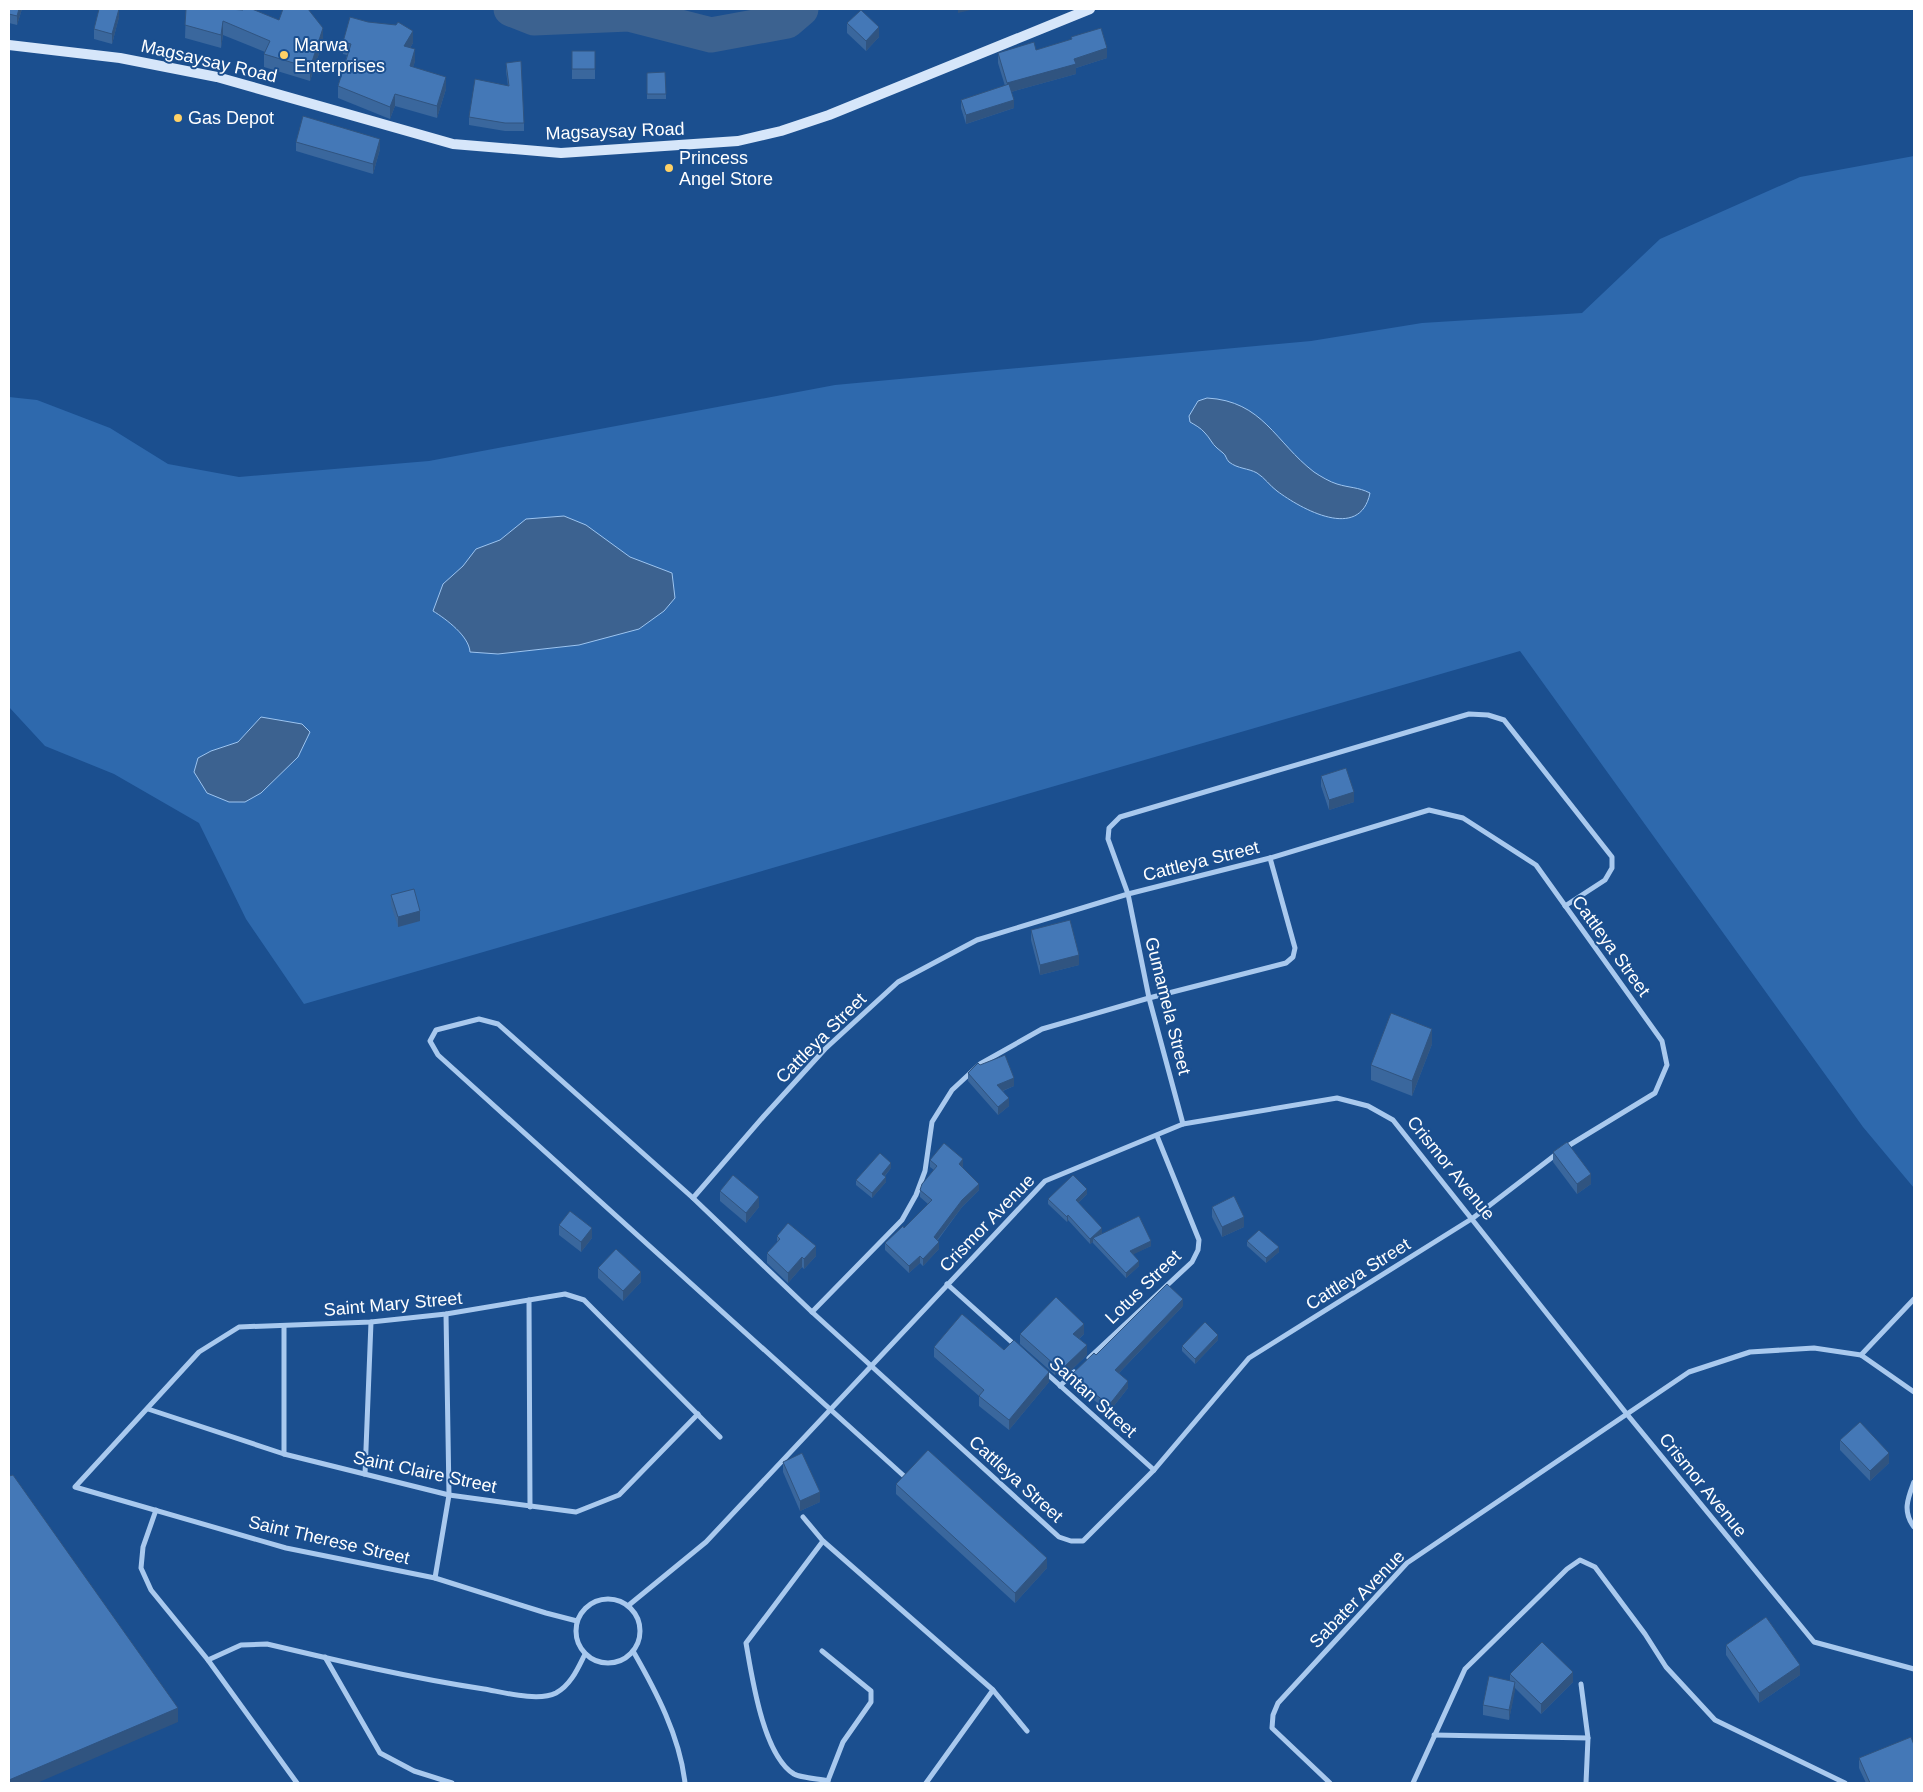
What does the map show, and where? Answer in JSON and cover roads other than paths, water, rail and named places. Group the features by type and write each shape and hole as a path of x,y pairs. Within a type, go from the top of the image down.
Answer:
{"main road":[{"name":"Magsaysay Road","path":"9,45 120,58 217,77 453,144 561,153 738,141 782,131 829,115 1090,9"}],"street":[{"name":"Gumamela Street","path":"1184,1124 1150,998 1128,894 1108,839 1109,828 1120,817 1469,714 1488,715 1504,720 1612,857 1612,868 1605,880 1565,906"},
{"name":"Cattleya Street","path":"1430,810 1463,818 1536,865 1662,1041 1667,1066 1655,1093 1563,1149 1473,1218 1249,1358 1154,1470 1083,1541 1071,1541 1059,1537 871,1367 693,1198 825,1049 898,982 977,940 1128,894 1270,858 1430,810"},
{"path":"812,1312 902,1220 916,1195 925,1171 932,1122 952,1090 980,1064 1042,1029 1150,998 1286,963 1293,957 1295,948 1270,858"},
{"path":"693,1198 498,1024 479,1019 436,1030 430,1041 438,1055 904,1476"},
{"name":"Crismor Avenue","path":"629,1606 706,1542 1045,1181 1184,1124 1337,1098 1368,1106 1393,1120 1473,1218 1626,1413 1814,1642 1914,1669"},
{"name":"Lotus Street","path":"1088,1360 1192,1262 1198,1250 1199,1240 1157,1136"},
{"path":"947,1284 1017,1348"},
{"name":"Saint Mary Street","path":"75,1487 148,1410 199,1352 239,1326 371,1322 446,1314 565,1294 584,1300 720,1437"},
{"path":"1861,1355 1914,1299"},
{"path":"528,1300 530,1507"},
{"path":"435,1578 449,1495 446,1314"},
{"path":"365,1474 371,1322"},
{"path":"284,1326 284,1454"},
{"path":"1626,1413 1689,1372 1750,1352 1814,1348 1861,1355 1914,1392"},
{"path":"1060,1386 1081,1366"},
{"name":"Santan Street","path":"1038,1367 1154,1470"},
{"name":"Saint Claire Street","path":"148,1410 284,1454 449,1495 576,1512 619,1495 698,1414"},
{"name":"Sabater Avenue","path":"1330,1783 1272,1728 1273,1715 1278,1703 1408,1563 1626,1413"},
{"path":"1914,1482 1906,1503 1908,1519 1914,1527"},
{"name":"Saint Therese Street","path":"75,1487 286,1548 435,1578 577,1621"},
{"path":"156,1510 143,1547 141,1568 151,1590 208,1660 297,1783"},
{"path":"803,1517 823,1541 993,1690 1027,1731"},
{"path":"822,1651 871,1691 871,1702 843,1742 828,1782 794,1775 777,1756 758,1708 746,1643 823,1541"},
{"path":"1413,1783 1465,1669 1567,1569 1580,1560 1595,1567 1646,1634 1666,1666 1715,1720 1845,1783"},
{"path":"615,1598 629,1606 636,1613 640,1622 641,1633 639,1642 633,1651 625,1658 605,1663 594,1660 585,1654 576,1638 575,1629 585,1607 599,1599 615,1598"},
{"path":"208,1660 241,1645 267,1644 421,1679 539,1696 555,1693 571,1680 585,1654"},
{"path":"633,1651 650,1681 674,1736 685,1783"},
{"path":"325,1657 380,1752 414,1771 452,1783"},
{"path":"1581,1684 1588,1738 1586,1783"},
{"path":"926,1783 993,1690"},
{"path":"1434,1735 1588,1738"}],"waterway":[{"path":"511,9 534,18 629,14 711,35 787,21 801,9"}],"place":[{"name":"Marwa Enterprises","path":"284,55"},
{"name":"Gas Depot","path":"178,118"},
{"name":"Princess Angel Store","path":"669,168"}]}
